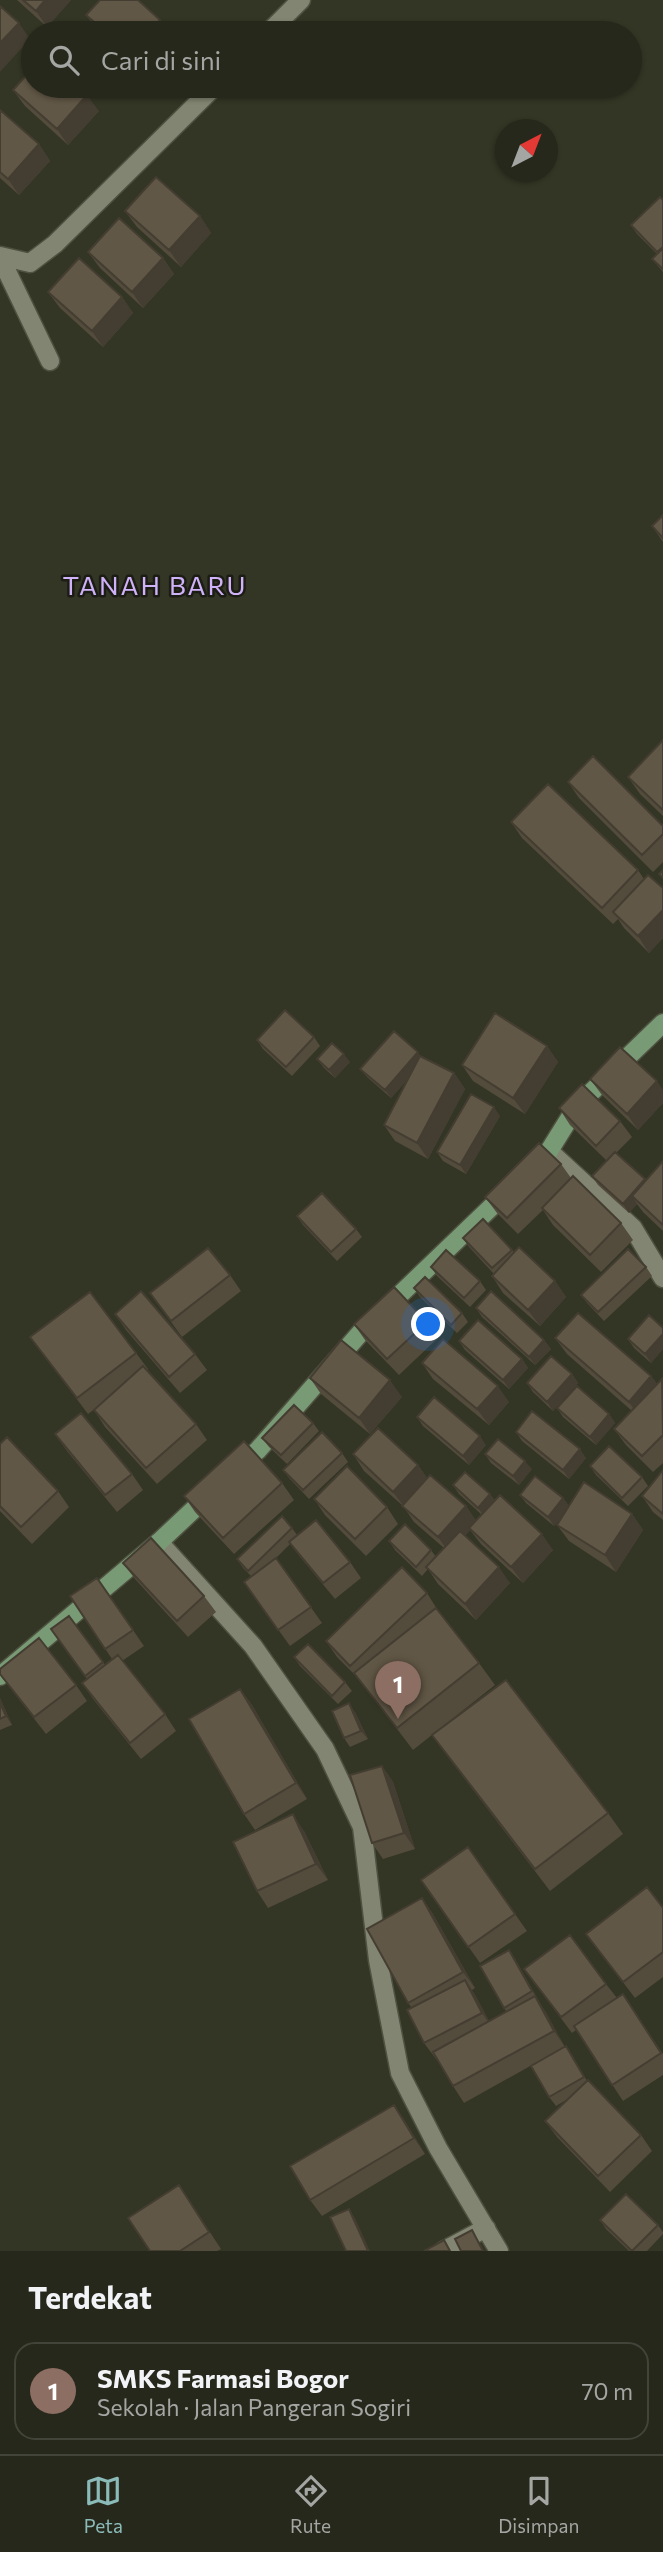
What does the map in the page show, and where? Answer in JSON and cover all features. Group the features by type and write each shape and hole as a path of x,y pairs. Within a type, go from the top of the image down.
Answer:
{"street":[{"path":"280,21 301,0"},
{"path":"0,257 30,263 55,244 203,98"},
{"path":"0,257 50,361"},
{"path":"0,1676 159,1542 258,1450 362,1331 549,1152 577,1106 663,1023"},
{"path":"549,1152 633,1228 663,1278"},
{"path":"159,1542 253,1646 325,1749 362,1826 378,1960 400,2073 438,2148 499,2251"},
{"path":"443,2251 486,2228"}],"building":[{"path":"23,0 45,0 36,11"},
{"path":"100,0 138,0 160,20 93,21 86,15"},
{"path":"0,6 19,23 0,43"},
{"path":"21,81 21,97 13,90"},
{"path":"22,98 84,98 57,129"},
{"path":"0,110 39,144 8,179 0,172"},
{"path":"156,177 200,216 169,250 125,211"},
{"path":"660,197 663,200 663,247 657,252 631,225"},
{"path":"119,218 163,258 132,292 88,252"},
{"path":"663,248 663,269 652,259"},
{"path":"79,258 122,297 92,331 48,292"},
{"path":"663,515 663,538 652,526"},
{"path":"663,740 663,810 628,777"},
{"path":"593,756 663,826 663,834 642,855 568,782"},
{"path":"548,784 638,870 602,908 511,822"},
{"path":"648,875 663,888 663,910 638,936 613,912"},
{"path":"285,1010 314,1037 286,1067 257,1040"},
{"path":"495,1013 547,1046 513,1098 462,1065"},
{"path":"394,1031 418,1052 385,1090 360,1069"},
{"path":"332,1043 344,1054 329,1070 317,1059"},
{"path":"620,1047 657,1081 627,1114 590,1079"},
{"path":"420,1056 454,1073 417,1143 384,1125"},
{"path":"582,1084 620,1121 596,1146 559,1108"},
{"path":"471,1094 494,1107 460,1165 437,1152"},
{"path":"539,1143 561,1164 507,1218 485,1197"},
{"path":"615,1152 645,1179 623,1204 592,1176"},
{"path":"663,1161 663,1225 632,1196"},
{"path":"573,1176 621,1223 590,1255 542,1208"},
{"path":"322,1193 356,1229 331,1252 297,1216"},
{"path":"483,1219 512,1250 492,1268 463,1238"},
{"path":"519,1247 555,1281 528,1310 492,1276"},
{"path":"208,1248 230,1275 171,1321 150,1293"},
{"path":"628,1249 646,1267 598,1312 581,1295"},
{"path":"446,1250 480,1281 464,1298 431,1267"},
{"path":"425,1277 462,1313 451,1325 414,1288"},
{"path":"394,1287 427,1322 387,1359 354,1324"},
{"path":"141,1291 195,1354 169,1377 115,1314"},
{"path":"491,1291 544,1340 529,1357 476,1308"},
{"path":"90,1292 136,1353 77,1398 30,1337"},
{"path":"578,1313 651,1376 629,1402 555,1338"},
{"path":"649,1315 663,1328 663,1334 645,1354 628,1339"},
{"path":"478,1320 522,1359 503,1380 459,1341"},
{"path":"443,1339 498,1386 477,1409 422,1363"},
{"path":"341,1340 390,1380 359,1418 310,1378"},
{"path":"551,1356 572,1374 547,1402 527,1383"},
{"path":"143,1366 196,1424 146,1468 94,1410"},
{"path":"662,1379 663,1435 642,1456 614,1429"},
{"path":"577,1386 609,1414 590,1437 557,1408"},
{"path":"434,1397 480,1436 463,1456 417,1417"},
{"path":"294,1405 313,1423 281,1455 262,1438"},
{"path":"532,1411 580,1449 563,1470 516,1432"},
{"path":"81,1413 132,1474 105,1495 55,1434"},
{"path":"378,1428 418,1465 393,1492 353,1454"},
{"path":"322,1432 342,1453 303,1490 283,1470"},
{"path":"7,1437 58,1491 21,1527 0,1506 0,1444"},
{"path":"498,1439 525,1461 513,1476 485,1454"},
{"path":"244,1441 282,1483 223,1538 184,1496"},
{"path":"609,1446 642,1477 622,1498 590,1466"},
{"path":"347,1466 387,1507 355,1539 314,1499"},
{"path":"663,1470 663,1514 642,1496"},
{"path":"465,1472 490,1494 478,1508 453,1485"},
{"path":"430,1475 466,1506 438,1537 402,1506"},
{"path":"535,1476 563,1498 548,1517 520,1495"},
{"path":"584,1482 632,1514 605,1555 557,1525"},
{"path":"500,1495 542,1534 511,1567 469,1528"},
{"path":"282,1516 292,1528 248,1571 237,1559"},
{"path":"316,1520 350,1562 323,1583 289,1542"},
{"path":"405,1524 431,1550 416,1567 389,1541"},
{"path":"460,1531 499,1567 465,1604 426,1567"},
{"path":"151,1538 204,1596 177,1621 123,1563"},
{"path":"276,1558 311,1607 278,1630 244,1582"},
{"path":"402,1567 427,1593 350,1666 326,1641"},
{"path":"97,1578 133,1630 105,1649 70,1596"},
{"path":"436,1608 479,1663 397,1728 354,1673"},
{"path":"69,1616 103,1662 85,1676 51,1629"},
{"path":"39,1638 76,1685 34,1717 0,1674 0,1669"},
{"path":"308,1644 345,1682 332,1696 294,1657"},
{"path":"118,1655 165,1714 130,1743 82,1683"},
{"path":"506,1680 608,1813 535,1869 432,1735"},
{"path":"240,1689 296,1783 244,1814 189,1719"},
{"path":"0,1703 6,1716 0,1719"},
{"path":"349,1703 361,1731 344,1738 332,1711"},
{"path":"382,1766 404,1833 372,1843 350,1775"},
{"path":"293,1814 316,1864 257,1891 233,1842"},
{"path":"468,1847 515,1914 468,1947 421,1880"},
{"path":"647,1887 663,1908 663,1952 623,1982 586,1934"},
{"path":"422,1898 463,1972 408,2003 367,1929"},
{"path":"570,1935 606,1984 561,2017 524,1969"},
{"path":"509,1950 532,1991 504,2008 480,1966"},
{"path":"465,1980 482,2013 424,2043 407,2010"},
{"path":"623,1994 661,2053 612,2085 574,2026"},
{"path":"535,1996 554,2031 453,2086 433,2052"},
{"path":"566,2046 584,2077 549,2097 531,2066"},
{"path":"588,2080 641,2135 598,2176 545,2121"},
{"path":"394,2105 414,2138 310,2200 290,2166"},
{"path":"179,2185 209,2232 180,2251 150,2251 128,2218"},
{"path":"626,2194 658,2225 632,2251 600,2220"},
{"path":"349,2209 368,2251 346,2251 330,2217"},
{"path":"472,2230 483,2251 461,2251 455,2239"},
{"path":"444,2240 450,2251 424,2251"}],"place":[{"name":"SMKS Farmasi Bogor","path":"398,1719"}],"district":[{"name":"TANAH BARU","path":"155,586"}]}
